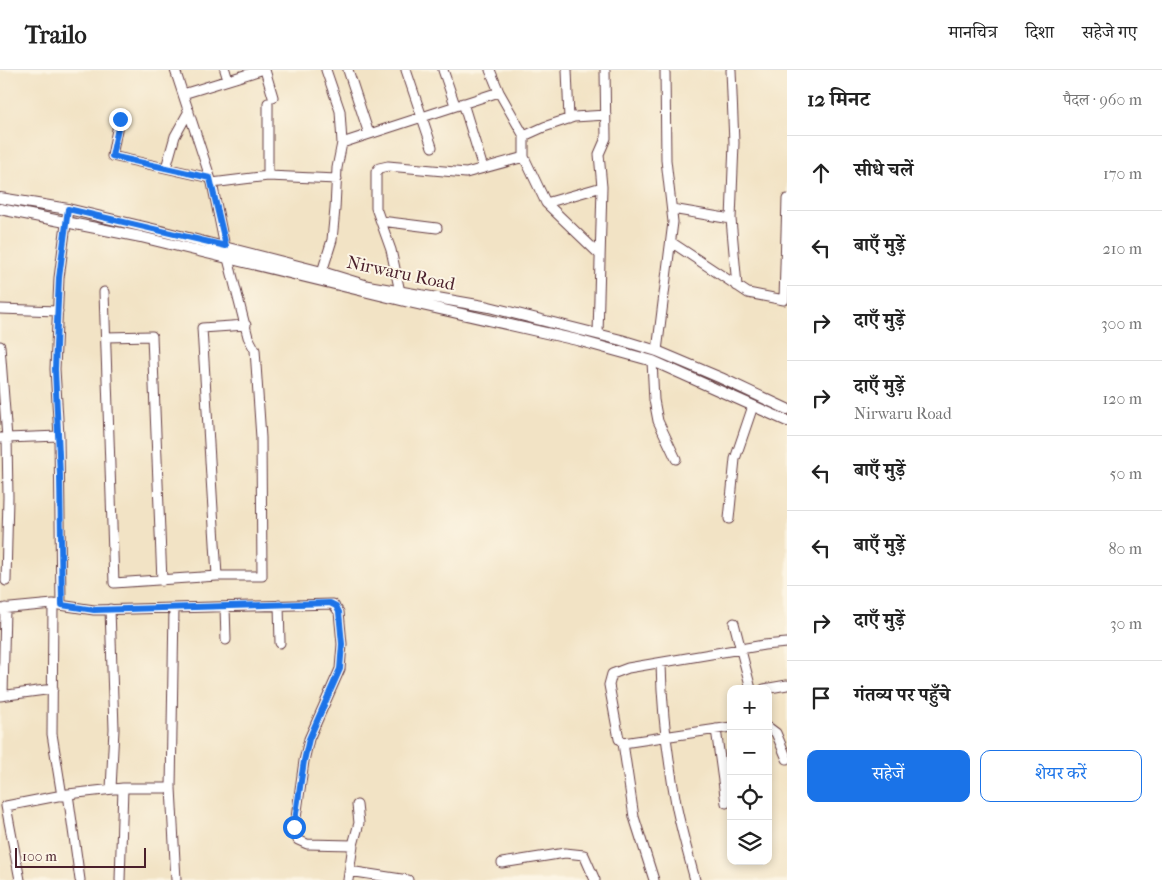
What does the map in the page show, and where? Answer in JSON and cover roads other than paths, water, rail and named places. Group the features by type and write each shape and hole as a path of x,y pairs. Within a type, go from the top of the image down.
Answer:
{"street":[{"path":"104,292 114,583 217,576 262,576 261,438 255,350 248,336 211,180 175,70"},
{"path":"225,70 228,80"},
{"path":"183,94 261,70"},
{"path":"265,70 270,100 268,176"},
{"path":"322,272 332,240 336,209 337,168 342,143 340,111 326,70"},
{"path":"348,70 369,134"},
{"path":"406,70 432,147"},
{"path":"443,70 459,104 483,168"},
{"path":"490,70 499,92 524,136 524,157 546,203 599,254"},
{"path":"568,70 569,119"},
{"path":"598,334 602,187 599,154 606,138 605,70"},
{"path":"665,70 666,160 673,222 657,351 652,361 654,400 658,421 676,460"},
{"path":"731,70 734,144 731,220 737,286"},
{"path":"342,143 499,92"},
{"path":"166,168 175,136 189,111"},
{"path":"524,136 544,126 569,119 606,115"},
{"path":"120,119 112,156 211,180 268,176 336,179"},
{"path":"400,292 391,250 376,208 376,172 379,168 388,166 466,173 524,157"},
{"path":"546,203 602,187"},
{"name":"Nirwaru Road","path":"0,198 68,209 226,246 368,286 489,307 598,334 657,351 787,409"},
{"path":"671,242 748,293 784,300 787,199"},
{"name":"Nirwaru Road","path":"0,209 141,237 413,303 568,338 652,361 787,420"},
{"path":"68,209 59,278 55,369 59,436 57,604 52,734 80,880"},
{"path":"672,209 731,220"},
{"path":"381,221 438,228"},
{"path":"0,309 58,311"},
{"path":"217,576 202,328 246,325"},
{"path":"106,337 152,336 162,581"},
{"path":"0,346 3,438 8,497 6,582"},
{"path":"729,519 735,459 753,406"},
{"path":"3,438 59,436"},
{"path":"53,688 2,696 2,609 57,604 94,610 330,603 336,606 339,612 342,644 340,669 309,739 294,832 298,840 307,844 352,845"},
{"path":"279,605 280,643"},
{"path":"225,607 226,640"},
{"path":"174,608 172,788 176,880"},
{"path":"110,609 114,729 111,789"},
{"path":"734,623 749,685"},
{"path":"654,880 634,817 623,743 619,739 609,685 612,674 628,668 787,643"},
{"path":"661,664 666,735 677,810 695,880"},
{"path":"772,688 787,685"},
{"path":"623,743 666,735 727,728"},
{"path":"716,729 726,803"},
{"path":"772,730 776,733 787,759"},
{"path":"120,880 124,788"},
{"path":"20,880 3,807 65,795 111,789 172,788"},
{"path":"357,805 359,823 352,845 349,876 406,880"},
{"path":"502,863 565,853 584,855 595,880"}]}
